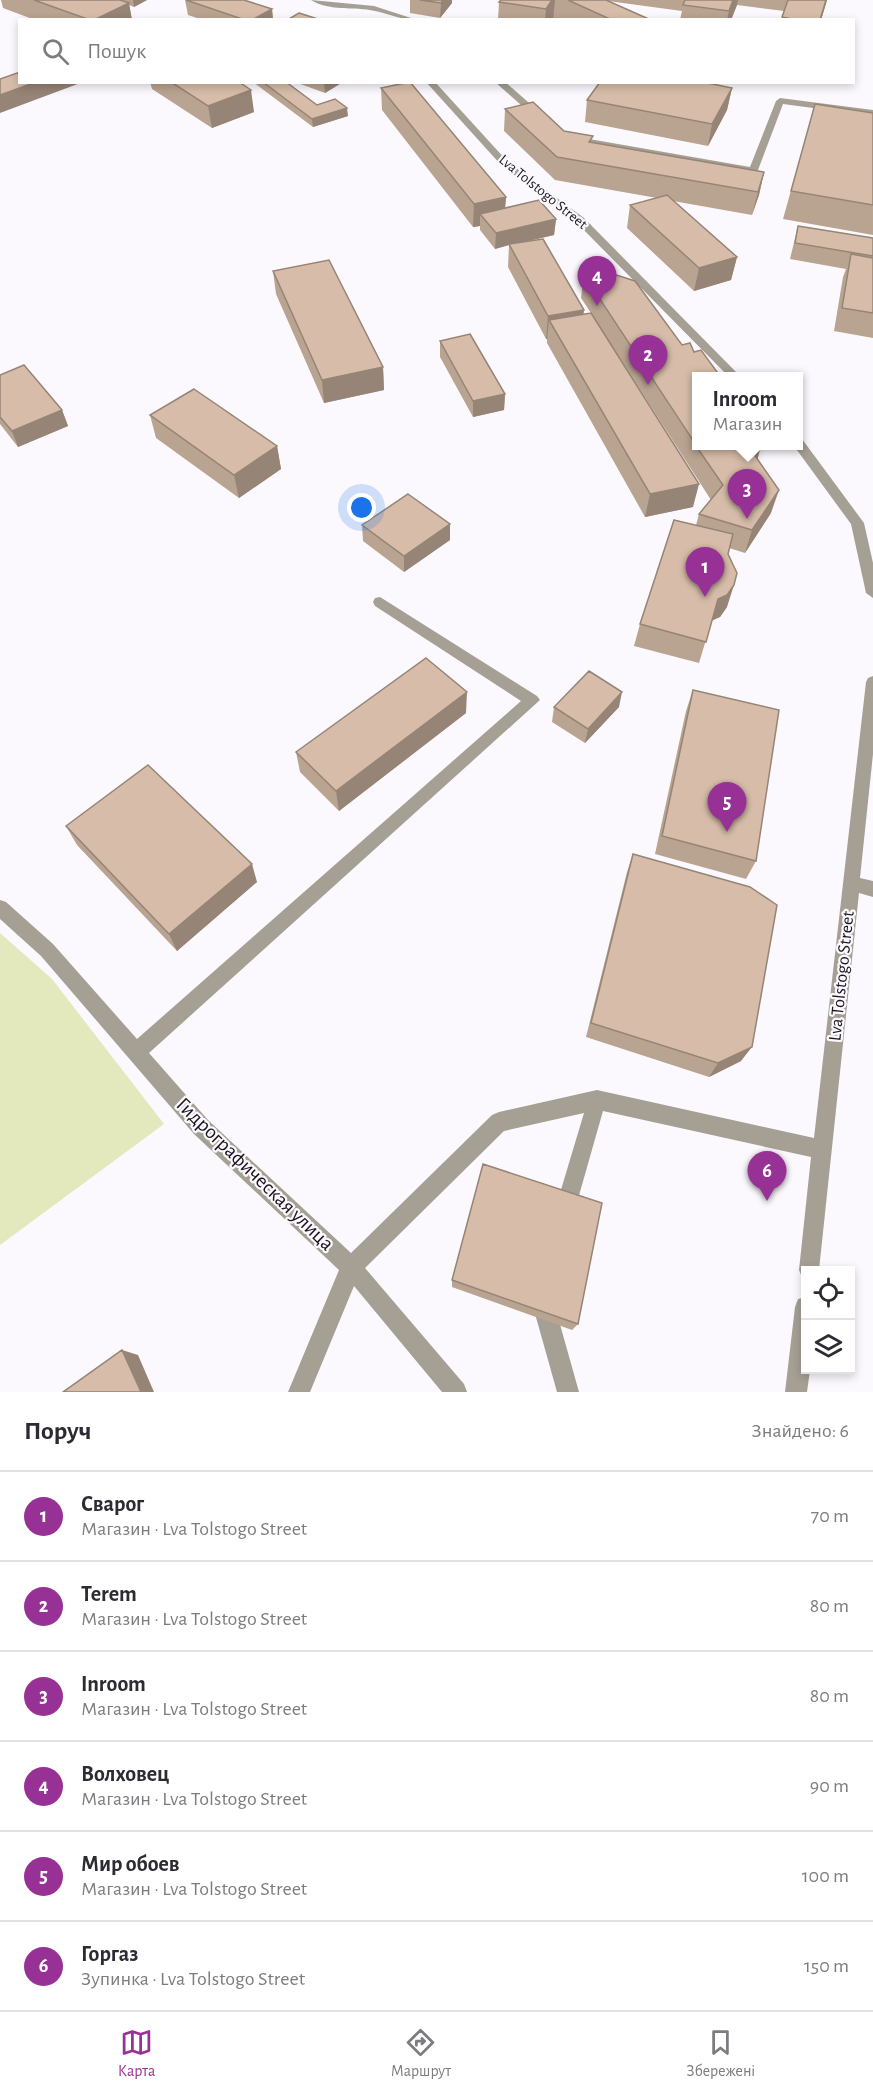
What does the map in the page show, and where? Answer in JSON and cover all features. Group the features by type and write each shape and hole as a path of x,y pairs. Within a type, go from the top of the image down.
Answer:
{"street":[{"path":"315,0 336,6 376,4 408,18"},
{"name":"Lva Tolstogo Street","path":"432,84 504,163 580,220 730,372"},
{"path":"501,84 549,124"},
{"path":"565,137 753,170 780,101 873,113"},
{"path":"803,449 857,523 873,593"},
{"path":"136,1052 532,700 380,602"},
{"name":"Lva Tolstogo Street","path":"809,1266 873,682"},
{"path":"852,884 873,890"},
{"name":"Гидрографическая улица","path":"0,908 47,950 201,1127 351,1267 456,1392"},
{"path":"299,1392 351,1267 499,1122 597,1100 823,1150"},
{"path":"558,1236 569,1190 597,1100"},
{"path":"548,1282 543,1304 568,1392"},
{"path":"796,1392 804,1320"}],"green space":[{"path":"0,933 52,979 164,1124 0,1245"}],"building":[{"path":"34,0 120,0 129,3 98,18 84,18"},
{"path":"186,0 244,0 272,9 256,18 239,18"},
{"path":"420,0 443,0 441,3"},
{"path":"501,0 552,0 546,9 499,2"},
{"path":"568,0 606,0 646,18 608,18"},
{"path":"685,0 733,0 729,11 683,5"},
{"path":"788,0 826,0 821,18 782,17"},
{"path":"299,13 315,18 290,18"},
{"path":"18,73 18,84 30,84 0,95 0,79"},
{"path":"174,84 242,84 251,90 208,106"},
{"path":"266,84 289,84 317,105 335,99 347,108 312,119"},
{"path":"412,84 506,197 474,204 381,88"},
{"path":"599,84 713,84 732,88 712,124 587,100"},
{"path":"533,102 564,131 593,136 589,142 764,172 758,192 557,157 505,109"},
{"path":"815,104 873,113 873,205 791,191"},
{"path":"667,195 737,257 699,268 630,205"},
{"path":"539,200 556,219 496,233 480,214"},
{"path":"798,226 873,238 873,256 795,243"},
{"path":"543,239 584,310 548,316 509,244"},
{"path":"851,254 873,258 873,313 842,308"},
{"path":"329,260 383,367 322,380 273,271"},
{"path":"610,273 635,281 682,345 690,343 694,352 701,350 717,372 692,372 692,439 584,275"},
{"path":"591,313 699,484 650,494 549,320"},
{"path":"470,334 505,394 473,401 440,341"},
{"path":"24,365 62,410 12,431 0,417 0,375"},
{"path":"194,389 277,446 234,475 150,415"},
{"path":"699,450 751,450 779,490 752,530 699,514 723,485"},
{"path":"408,494 450,524 404,556 362,525"},
{"path":"674,520 733,534 728,554 737,573 734,585 727,595 718,599 706,642 640,624"},
{"path":"426,658 467,692 336,791 296,752"},
{"path":"589,671 622,692 588,729 554,707"},
{"path":"693,690 779,710 756,861 662,836"},
{"path":"148,765 252,864 169,934 66,826"},
{"path":"633,854 750,887 777,905 752,1047 718,1063 591,1023"},
{"path":"483,1164 602,1203 578,1324 452,1280"},
{"path":"122,1350 141,1392 63,1392"}],"place":[{"name":"Волховец","path":"597,306"},
{"name":"Terem","path":"648,385"},
{"name":"Inroom","path":"747,519"},
{"name":"Сварог","path":"705,597"},
{"name":"Мир обоев","path":"727,832"},
{"name":"Горгаз","path":"767,1201"}]}
